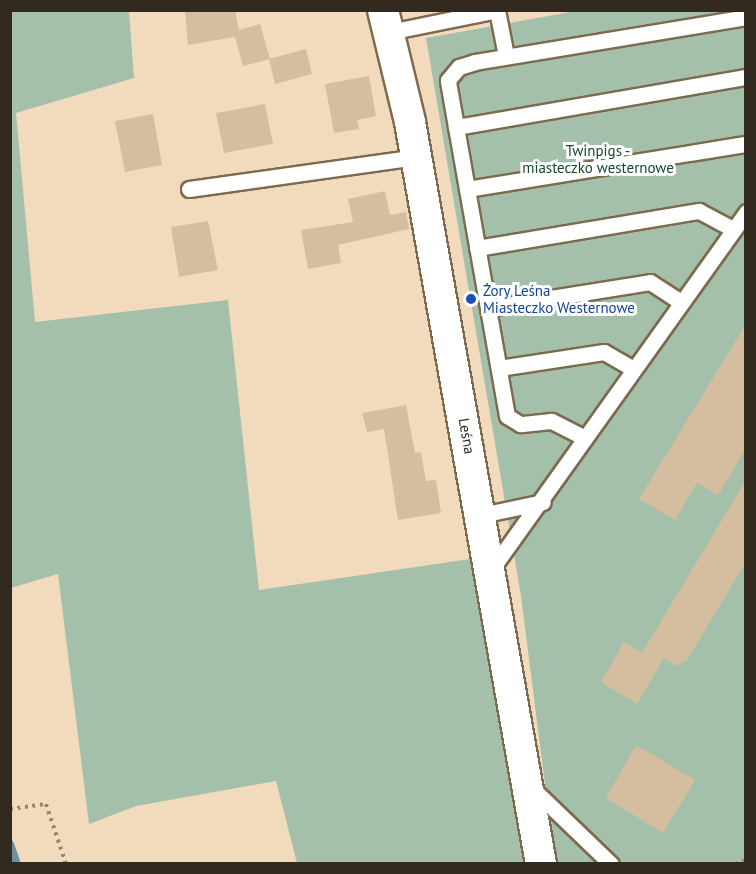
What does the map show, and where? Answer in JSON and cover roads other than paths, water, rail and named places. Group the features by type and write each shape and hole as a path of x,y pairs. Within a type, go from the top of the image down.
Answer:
{"street":[{"name":"Leśna","path":"386,21 416,157 491,570 541,864"}],"lane":[{"path":"386,21 497,10 506,56"},
{"path":"585,438 551,421 520,424 507,416 448,80 459,67 506,56 746,17"},
{"path":"456,127 746,77"},
{"path":"467,189 746,144"},
{"path":"189,189 416,157"},
{"path":"477,248 699,211 733,229"},
{"path":"491,570 543,502 585,438 746,212"},
{"path":"488,308 650,282 681,302"},
{"path":"499,368 604,352 634,369"},
{"path":"481,515 543,502"},
{"path":"527,782 611,864"}],"waterway":[{"path":"10,844 17,864"}],"place":[{"name":"Żory Leśna Miasteczko Westernowe","path":"471,299"}],"park label":[{"name":"Twinpigs - miasteczko westernowe","path":"598,158"}]}
